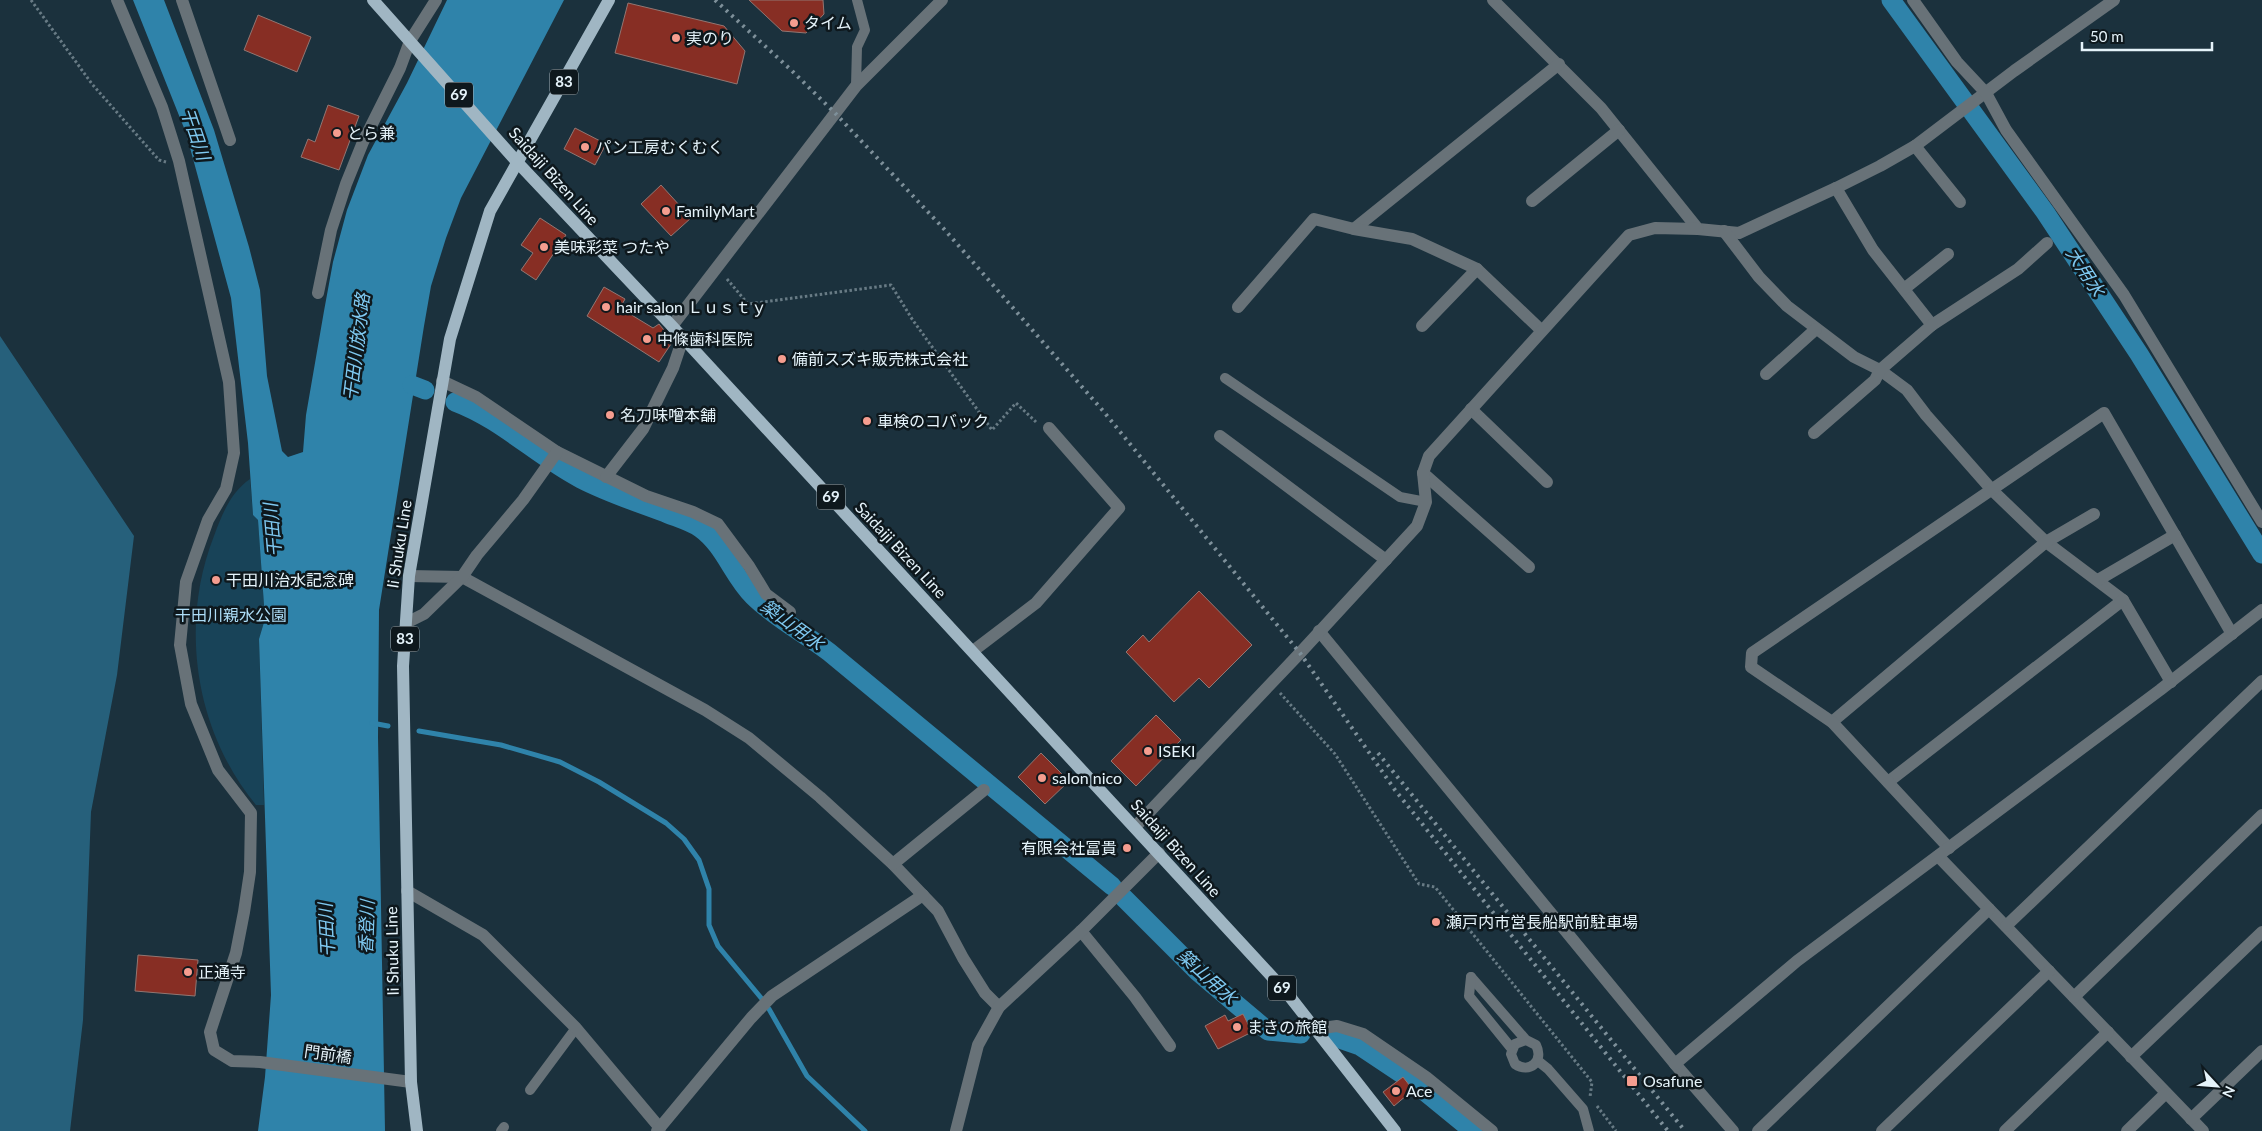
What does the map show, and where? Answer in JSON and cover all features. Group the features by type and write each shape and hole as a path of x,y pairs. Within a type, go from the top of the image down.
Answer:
{"main road":[{"name":"Saidaiji Bizen Line","path":"373,0 518,163 672,326 1287,993 1395,1131"},
{"name":"Ii Shuku Line","path":"417,1131 411,1082 403,666 409,576 442,381 450,339 490,211 609,0"}],"street":[{"name":"門前橋","path":"117,0 162,107 178,161 229,382 234,453 226,489 208,520 186,582 180,645 191,704 218,770 251,813 250,872 244,912 236,953 210,1032 214,1050 232,1061 260,1062 411,1082"},
{"path":"182,0 230,140"},
{"path":"318,293 331,230 346,184 363,142 436,0"},
{"path":"672,326 856,86 942,0"},
{"path":"1493,0 1601,108 1698,229"},
{"path":"1913,0 1983,95 2124,295 2262,522"},
{"path":"1135,827 1417,526 1426,502 1423,473 1429,456 1628,235 1655,228 1698,229 1739,233 1836,188 1915,146 2014,71 2114,0"},
{"path":"1354,229 1559,64"},
{"path":"1532,201 1619,130"},
{"path":"1915,146 1960,202"},
{"path":"1836,188 1873,250 1932,325"},
{"path":"1238,308 1314,219 1354,229 1412,238 1477,269 1541,330"},
{"path":"1724,231 1764,283 1787,306 1854,357 1880,370 1907,390 1926,415 1992,490 2046,542 2123,600 2171,682"},
{"path":"1814,433 1875,380 1880,370 1932,325 2018,269 2047,243"},
{"path":"1904,288 1948,254"},
{"path":"1422,326 1477,269"},
{"path":"1766,374 1816,329"},
{"path":"606,477 643,429 673,368 683,338"},
{"path":"442,381 476,397 552,458 606,477 646,496 693,512 718,524 749,566 766,594 790,612"},
{"path":"1471,409 1547,482"},
{"path":"2202,1131 1989,909 1888,782 1832,722 1751,667 1752,653 2104,413 2232,634"},
{"path":"973,651 1036,603 1120,508 1049,428"},
{"path":"1220,436 1386,560"},
{"path":"406,623 424,614 462,577 477,555 523,500 552,458"},
{"path":"1423,473 1529,567"},
{"path":"1832,722 2046,542 2094,514"},
{"path":"2098,580 2175,535"},
{"path":"409,576 462,577 705,710 749,738 820,797 893,864 938,911 967,965 985,993 999,1007"},
{"path":"1888,782 2123,600"},
{"path":"1675,1064 1797,960 2171,682 2262,610"},
{"path":"1320,631 1675,1064 1733,1131"},
{"path":"2006,926 2262,681"},
{"path":"893,864 984,790"},
{"path":"2074,998 2262,815"},
{"path":"956,1131 978,1045 999,1007 1081,931 1159,853"},
{"path":"407,891 483,935 576,1028 659,1130 751,1018 772,996 923,895"},
{"path":"1758,1131 1989,909"},
{"path":"1081,931 1135,997 1170,1046"},
{"path":"2131,1057 2262,932"},
{"path":"1882,1131 2049,971"},
{"path":"1315,1029 1337,1026 1363,1034 1426,1077 1492,1131"},
{"path":"2005,1131 2108,1032"},
{"path":"2191,1119 2262,1051"},
{"path":"2128,1131 2166,1094"}],"lane":[{"path":"856,86 857,47 865,30 857,0"},
{"path":"1225,378 1400,497 1426,502"},
{"path":"1471,977 1526,1040 1532,1042 1539,1050 1538,1061 1530,1068 1519,1067 1512,1060 1512,1048 1469,996 1471,977"},
{"path":"530,1090 576,1028"},
{"path":"1512,1048 1515,1044 1526,1040"},
{"path":"1538,1061 1548,1069 1583,1109 1589,1131"}],"path":[{"path":"31,0 92,84 159,160 169,163 178,161"},
{"path":"717,267 748,304 891,284 912,319 992,430 1016,403 1041,426 1049,428"},
{"path":"1271,683 1335,754 1419,884 1435,887 1592,1082 1589,1095 1616,1131"}],"green space":[{"name":"干田川親水公園","path":"250,479 253,515 258,520 265,619 259,639 264,805 256,805 235,776 219,744 207,711 199,676 196,641 197,605 203,570 214,536 232,497"}],"shaded area":[{"path":"0,336 134,536 117,675 91,812 83,1020 70,1131 0,1131"}],"water":[{"path":"133,0 164,0 214,130 260,290 267,376 282,451 288,457 303,452 306,415 324,311 333,262 347,210 368,155 407,83 447,0 564,0 461,198 431,286 379,610 378,737 385,1131 258,1131 265,1077 271,995 259,639 265,619 258,520 253,515 248,443 231,298 186,133"}],"building":[{"name":"タイム","path":"749,0 823,0 824,14 806,33 782,31"},
{"name":"実のり","path":"628,3 724,26 745,51 737,84 615,53"},
{"path":"258,15 311,37 297,72 244,50"},
{"path":"328,105 359,116 339,170 301,157 308,139 315,142"},
{"name":"パン工房むくむく","path":"575,128 606,144 595,165 564,149"},
{"name":"FamilyMart","path":"661,185 691,218 671,236 641,204"},
{"path":"540,218 566,235 536,280 521,270 533,253 521,245"},
{"path":"604,287 625,299 620,308 653,328 659,324 673,341 659,362 587,316"},
{"path":"1199,591 1252,645 1209,688 1199,678 1174,702 1126,652 1143,635 1149,642"},
{"path":"1156,715 1181,740 1136,786 1111,761"},
{"path":"1041,753 1069,781 1045,804 1018,777"},
{"path":"138,955 198,960 195,996 135,991"},
{"path":"1243,1014 1252,1032 1218,1049 1205,1026 1225,1015 1228,1021"},
{"path":"1403,1077 1413,1090 1394,1106 1383,1092"}],"waterway":[{"name":"大用水","path":"1891,0 2045,212 2139,354 2262,554"},
{"name":"築山用水","path":"412,385 425,390"},
{"name":"築山用水","path":"455,402 488,418 549,460 581,479 700,528 716,543 739,579 762,604 829,652 1112,886"},
{"path":"372,723 388,726"},
{"path":"419,731 501,745 560,762 599,782 666,823 684,839 699,860 709,889 709,925 718,946 762,999"},
{"name":"築山用水","path":"1124,898 1198,972 1268,1031 1301,1034"},
{"path":"769,1009 807,1076 865,1131"},
{"name":"築山用水","path":"1334,1037 1360,1046 1408,1078 1473,1131"}],"railway":[{"path":"715,0 835,113 944,229 1104,412 1300,653 1395,790 1668,1131"},
{"path":"1378,753 1685,1131"}],"place":[{"name":"タイム","path":"794,23"},
{"name":"実のり","path":"676,38"},
{"name":"とら兼","path":"337,133"},
{"name":"パン工房むくむく","path":"585,147"},
{"name":"FamilyMart","path":"666,211"},
{"name":"美味彩菜 つたや","path":"544,247"},
{"name":"hair salon Ｌｕｓｔｙ","path":"606,307"},
{"name":"中條歯科医院","path":"647,339"},
{"name":"備前スズキ販売株式会社","path":"782,359"},
{"name":"名刀味噌本舗","path":"610,415"},
{"name":"車検のコバック","path":"867,421"},
{"name":"干田川治水記念碑","path":"216,580"},
{"name":"ISEKI","path":"1148,751"},
{"name":"salon nico","path":"1042,778"},
{"name":"有限会社冨貴","path":"1127,848"},
{"name":"瀬戸内市営長船駅前駐車場","path":"1436,922"},
{"name":"正通寺","path":"188,972"},
{"name":"まきの旅館","path":"1237,1027"},
{"name":"Osafune","path":"1632,1081"},
{"name":"Ace","path":"1396,1091"}],"water label":[{"name":"干田川","path":"195,134"},
{"name":"干田川放水路","path":"357,347"},
{"name":"干田川","path":"273,530"},
{"name":"香登川","path":"367,927"},
{"name":"干田川","path":"327,930"}]}
